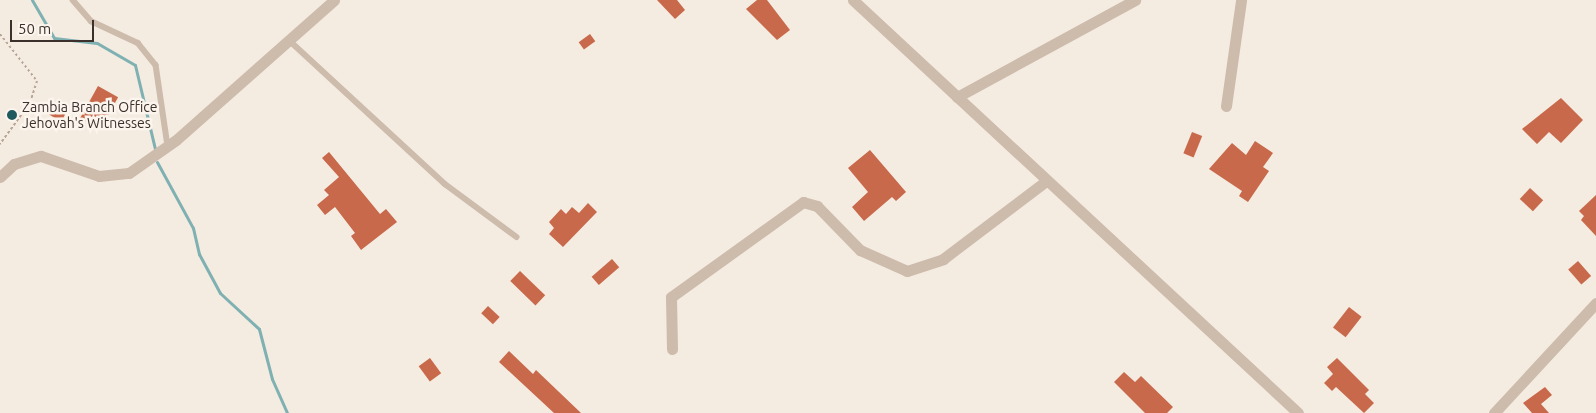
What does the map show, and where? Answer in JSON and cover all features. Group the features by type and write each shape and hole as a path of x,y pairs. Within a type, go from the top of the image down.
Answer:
{"street":[{"path":"0,177 14,164 41,156 112,178 129,173 168,146 334,0"},
{"path":"853,0 1298,413"},
{"path":"957,97 1135,0"},
{"path":"1226,106 1241,0"},
{"path":"672,349 671,297 803,202 817,206 860,250 908,271 950,254 1046,181"},
{"path":"1494,413 1596,303"}],"lane":[{"path":"72,0 91,21 138,43 156,65 168,146"},
{"path":"289,40 445,184 517,237"}],"path":[{"path":"0,34 37,81 30,103 0,144"}],"building":[{"path":"657,0 677,0 685,10 675,19"},
{"path":"757,0 767,0 790,30 777,40 746,9"},
{"path":"590,34 595,41 584,50 579,42"},
{"path":"98,86 118,97 100,130 80,118"},
{"path":"1561,98 1583,120 1561,143 1549,132 1537,144 1522,129"},
{"path":"55,104 67,111 61,121 49,114"},
{"path":"1192,132 1202,136 1194,157 1183,153"},
{"path":"1255,141 1273,153 1263,167 1269,171 1248,202 1239,196 1242,191 1209,169 1232,143 1246,155"},
{"path":"870,150 906,192 896,201 892,197 864,221 852,207 868,192 848,168"},
{"path":"329,152 380,214 386,209 397,222 361,250 351,236 355,233 335,207 325,215 317,205 329,195 324,190 339,177 322,158"},
{"path":"1530,188 1543,200 1533,211 1520,199"},
{"path":"1596,195 1596,236 1581,220 1584,216 1579,211"},
{"path":"588,203 597,212 563,247 549,234 554,228 549,222 561,209 566,214 572,207 579,213"},
{"path":"612,259 619,267 599,285 592,277"},
{"path":"1578,261 1591,276 1581,285 1568,270"},
{"path":"520,271 545,295 535,305 510,281"},
{"path":"488,306 500,317 493,324 481,313"},
{"path":"1349,307 1362,317 1346,337 1333,327"},
{"path":"509,351 533,374 536,370 581,413 554,413 499,362"},
{"path":"430,358 441,373 430,382 419,366"},
{"path":"1337,358 1369,390 1365,394 1374,403 1364,413 1336,387 1332,391 1324,383 1333,374 1327,367"},
{"path":"1124,372 1135,382 1141,376 1173,407 1167,413 1145,413 1114,382"},
{"path":"1545,387 1552,395 1541,404 1549,413 1532,413 1523,403"}],"waterway":[{"path":"32,0 54,38 97,43 135,65 155,149"},
{"path":"157,162 193,228 199,254 220,293 259,329 272,379 287,413"}],"place":[{"name":"Zambia Branch Office Jehovah's Witnesses","path":"12,115"}]}
